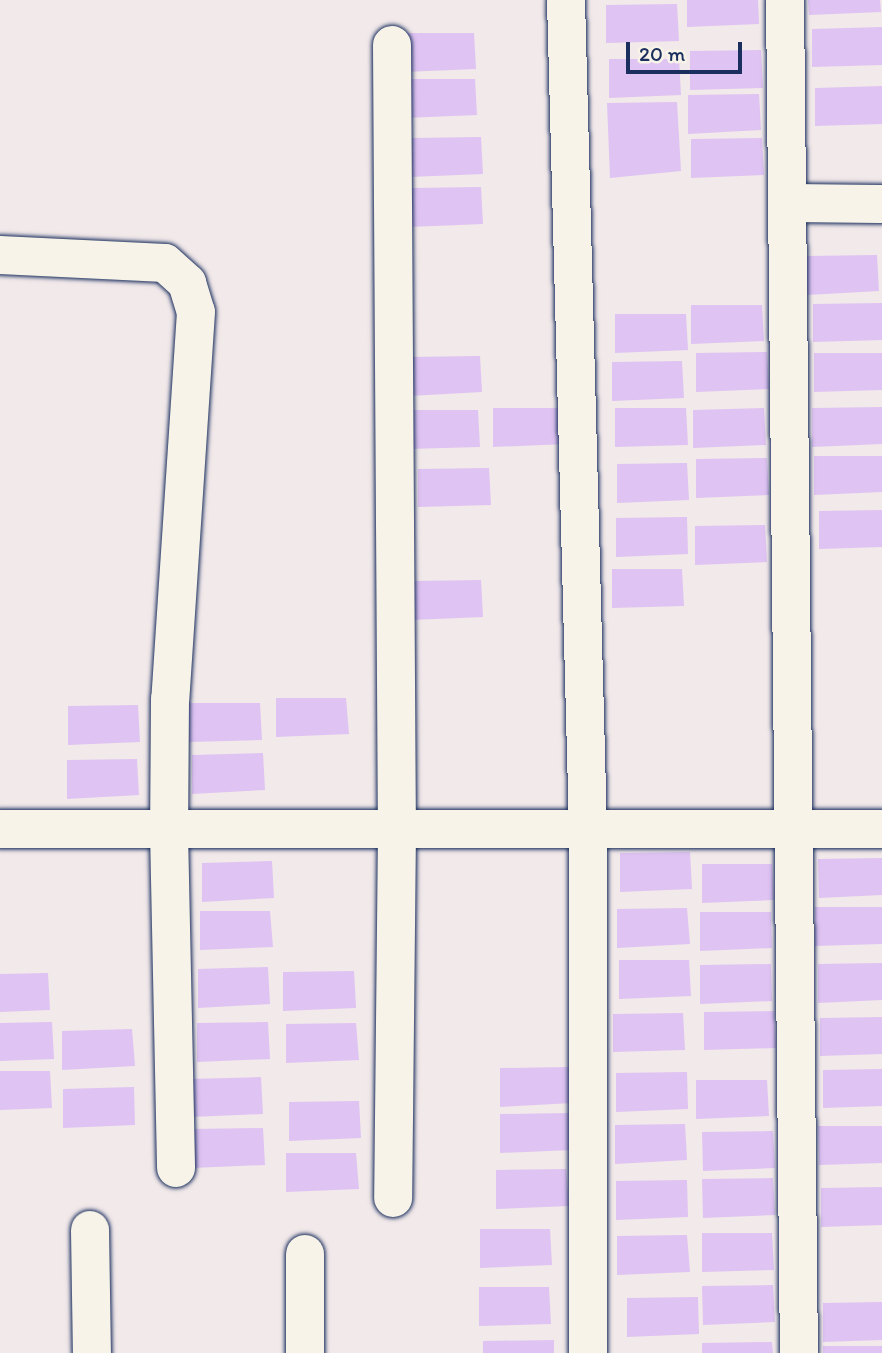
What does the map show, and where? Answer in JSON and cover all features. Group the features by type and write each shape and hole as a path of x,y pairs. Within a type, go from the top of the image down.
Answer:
{"street":[{"path":"566,0 588,829 588,1353"},
{"path":"785,0 790,202 799,1353"},
{"path":"392,45 397,831 393,1198"},
{"path":"790,202 882,204"},
{"path":"0,255 165,263 187,283 196,312 170,699 169,831 176,1168"},
{"path":"0,829 882,829"},
{"path":"90,1230 92,1353"},
{"path":"305,1254 305,1353"}],"building":[{"path":"687,0 758,0 759,24 687,27"},
{"path":"808,0 880,0 881,12 809,15"},
{"path":"677,4 679,41 606,43 606,5"},
{"path":"882,27 882,65 812,67 812,29"},
{"path":"404,33 474,33 476,69 404,72"},
{"path":"761,50 763,88 690,90 690,51"},
{"path":"609,59 679,59 681,95 609,98"},
{"path":"405,79 475,79 477,115 405,118"},
{"path":"882,86 882,124 815,126 815,88"},
{"path":"759,94 761,130 688,134 688,95"},
{"path":"677,102 681,171 610,178 607,103"},
{"path":"481,137 483,174 410,177 410,138"},
{"path":"762,138 764,175 691,178 691,139"},
{"path":"481,187 483,224 410,227 410,188"},
{"path":"877,255 879,291 807,295 807,256"},
{"path":"882,303 882,340 813,342 813,304"},
{"path":"691,305 762,305 764,341 691,344"},
{"path":"615,314 686,314 688,350 615,353"},
{"path":"767,352 769,389 696,392 696,353"},
{"path":"814,353 882,353 882,390 814,392"},
{"path":"480,356 482,392 409,396 409,357"},
{"path":"682,361 684,398 612,401 612,362"},
{"path":"882,407 882,444 812,447 812,408"},
{"path":"493,408 563,408 566,444 493,447"},
{"path":"615,408 686,408 688,445 615,447"},
{"path":"764,408 766,445 693,448 693,410"},
{"path":"407,410 478,410 480,447 408,449"},
{"path":"814,456 882,456 882,492 814,495"},
{"path":"767,458 769,495 696,498 696,459"},
{"path":"687,463 689,500 617,503 617,464"},
{"path":"489,468 491,505 418,507 418,469"},
{"path":"882,510 882,547 819,549 819,511"},
{"path":"687,517 688,554 616,557 616,518"},
{"path":"765,525 767,562 695,565 695,526"},
{"path":"612,569 682,569 684,606 612,608"},
{"path":"481,580 483,617 411,620 411,581"},
{"path":"276,698 346,698 349,734 276,737"},
{"path":"189,703 260,703 262,740 189,742"},
{"path":"138,705 140,742 68,745 68,706"},
{"path":"263,753 265,790 192,794 192,755"},
{"path":"137,759 139,795 67,799 67,760"},
{"path":"690,852 692,889 620,892 620,853"},
{"path":"882,858 882,895 819,898 818,859"},
{"path":"272,861 274,898 202,902 202,863"},
{"path":"702,864 772,864 774,900 702,903"},
{"path":"815,907 882,907 882,944 815,946"},
{"path":"687,908 690,944 617,948 617,909"},
{"path":"200,911 270,911 273,947 200,950"},
{"path":"700,912 771,912 772,948 700,951"},
{"path":"619,960 689,960 691,996 619,999"},
{"path":"882,963 882,1000 818,1003 818,964"},
{"path":"771,964 772,1001 700,1004 700,965"},
{"path":"268,967 270,1004 198,1008 198,969"},
{"path":"354,971 356,1008 283,1011 283,972"},
{"path":"48,973 50,1010 0,1012 0,974"},
{"path":"774,1011 776,1048 704,1050 704,1012"},
{"path":"683,1013 685,1050 613,1052 613,1014"},
{"path":"882,1017 882,1054 820,1056 820,1018"},
{"path":"52,1022 54,1059 0,1061 0,1023"},
{"path":"268,1022 270,1059 197,1062 197,1023"},
{"path":"356,1023 359,1060 286,1063 286,1024"},
{"path":"132,1029 135,1066 62,1070 62,1031"},
{"path":"570,1067 572,1103 500,1107 500,1068"},
{"path":"882,1069 882,1106 823,1108 823,1070"},
{"path":"0,1071 50,1071 52,1108 0,1110"},
{"path":"687,1072 688,1109 616,1112 616,1073"},
{"path":"261,1077 263,1114 191,1117 191,1079"},
{"path":"696,1080 767,1080 769,1116 696,1119"},
{"path":"134,1087 135,1125 63,1128 63,1089"},
{"path":"359,1101 361,1138 289,1141 289,1102"},
{"path":"570,1113 572,1150 500,1153 500,1114"},
{"path":"685,1124 687,1160 615,1164 615,1125"},
{"path":"818,1126 882,1126 882,1163 819,1165"},
{"path":"263,1128 265,1165 192,1168 192,1129"},
{"path":"773,1131 775,1168 703,1171 702,1132"},
{"path":"286,1153 356,1153 359,1189 286,1192"},
{"path":"566,1169 569,1206 496,1209 496,1170"},
{"path":"773,1178 775,1215 703,1218 702,1179"},
{"path":"687,1180 688,1217 616,1220 616,1181"},
{"path":"882,1187 882,1225 821,1227 821,1188"},
{"path":"480,1229 550,1229 552,1265 480,1268"},
{"path":"702,1233 772,1233 774,1270 702,1272"},
{"path":"687,1235 690,1272 617,1275 617,1236"},
{"path":"773,1285 775,1322 703,1325 702,1286"},
{"path":"479,1287 549,1287 551,1324 479,1326"},
{"path":"698,1297 699,1334 627,1337 627,1298"},
{"path":"882,1302 882,1340 823,1342 823,1303"},
{"path":"554,1340 554,1353 483,1353 483,1341"},
{"path":"772,1342 773,1353 702,1353 702,1343"},
{"path":"823,1346 882,1346 882,1353 823,1353"}]}
